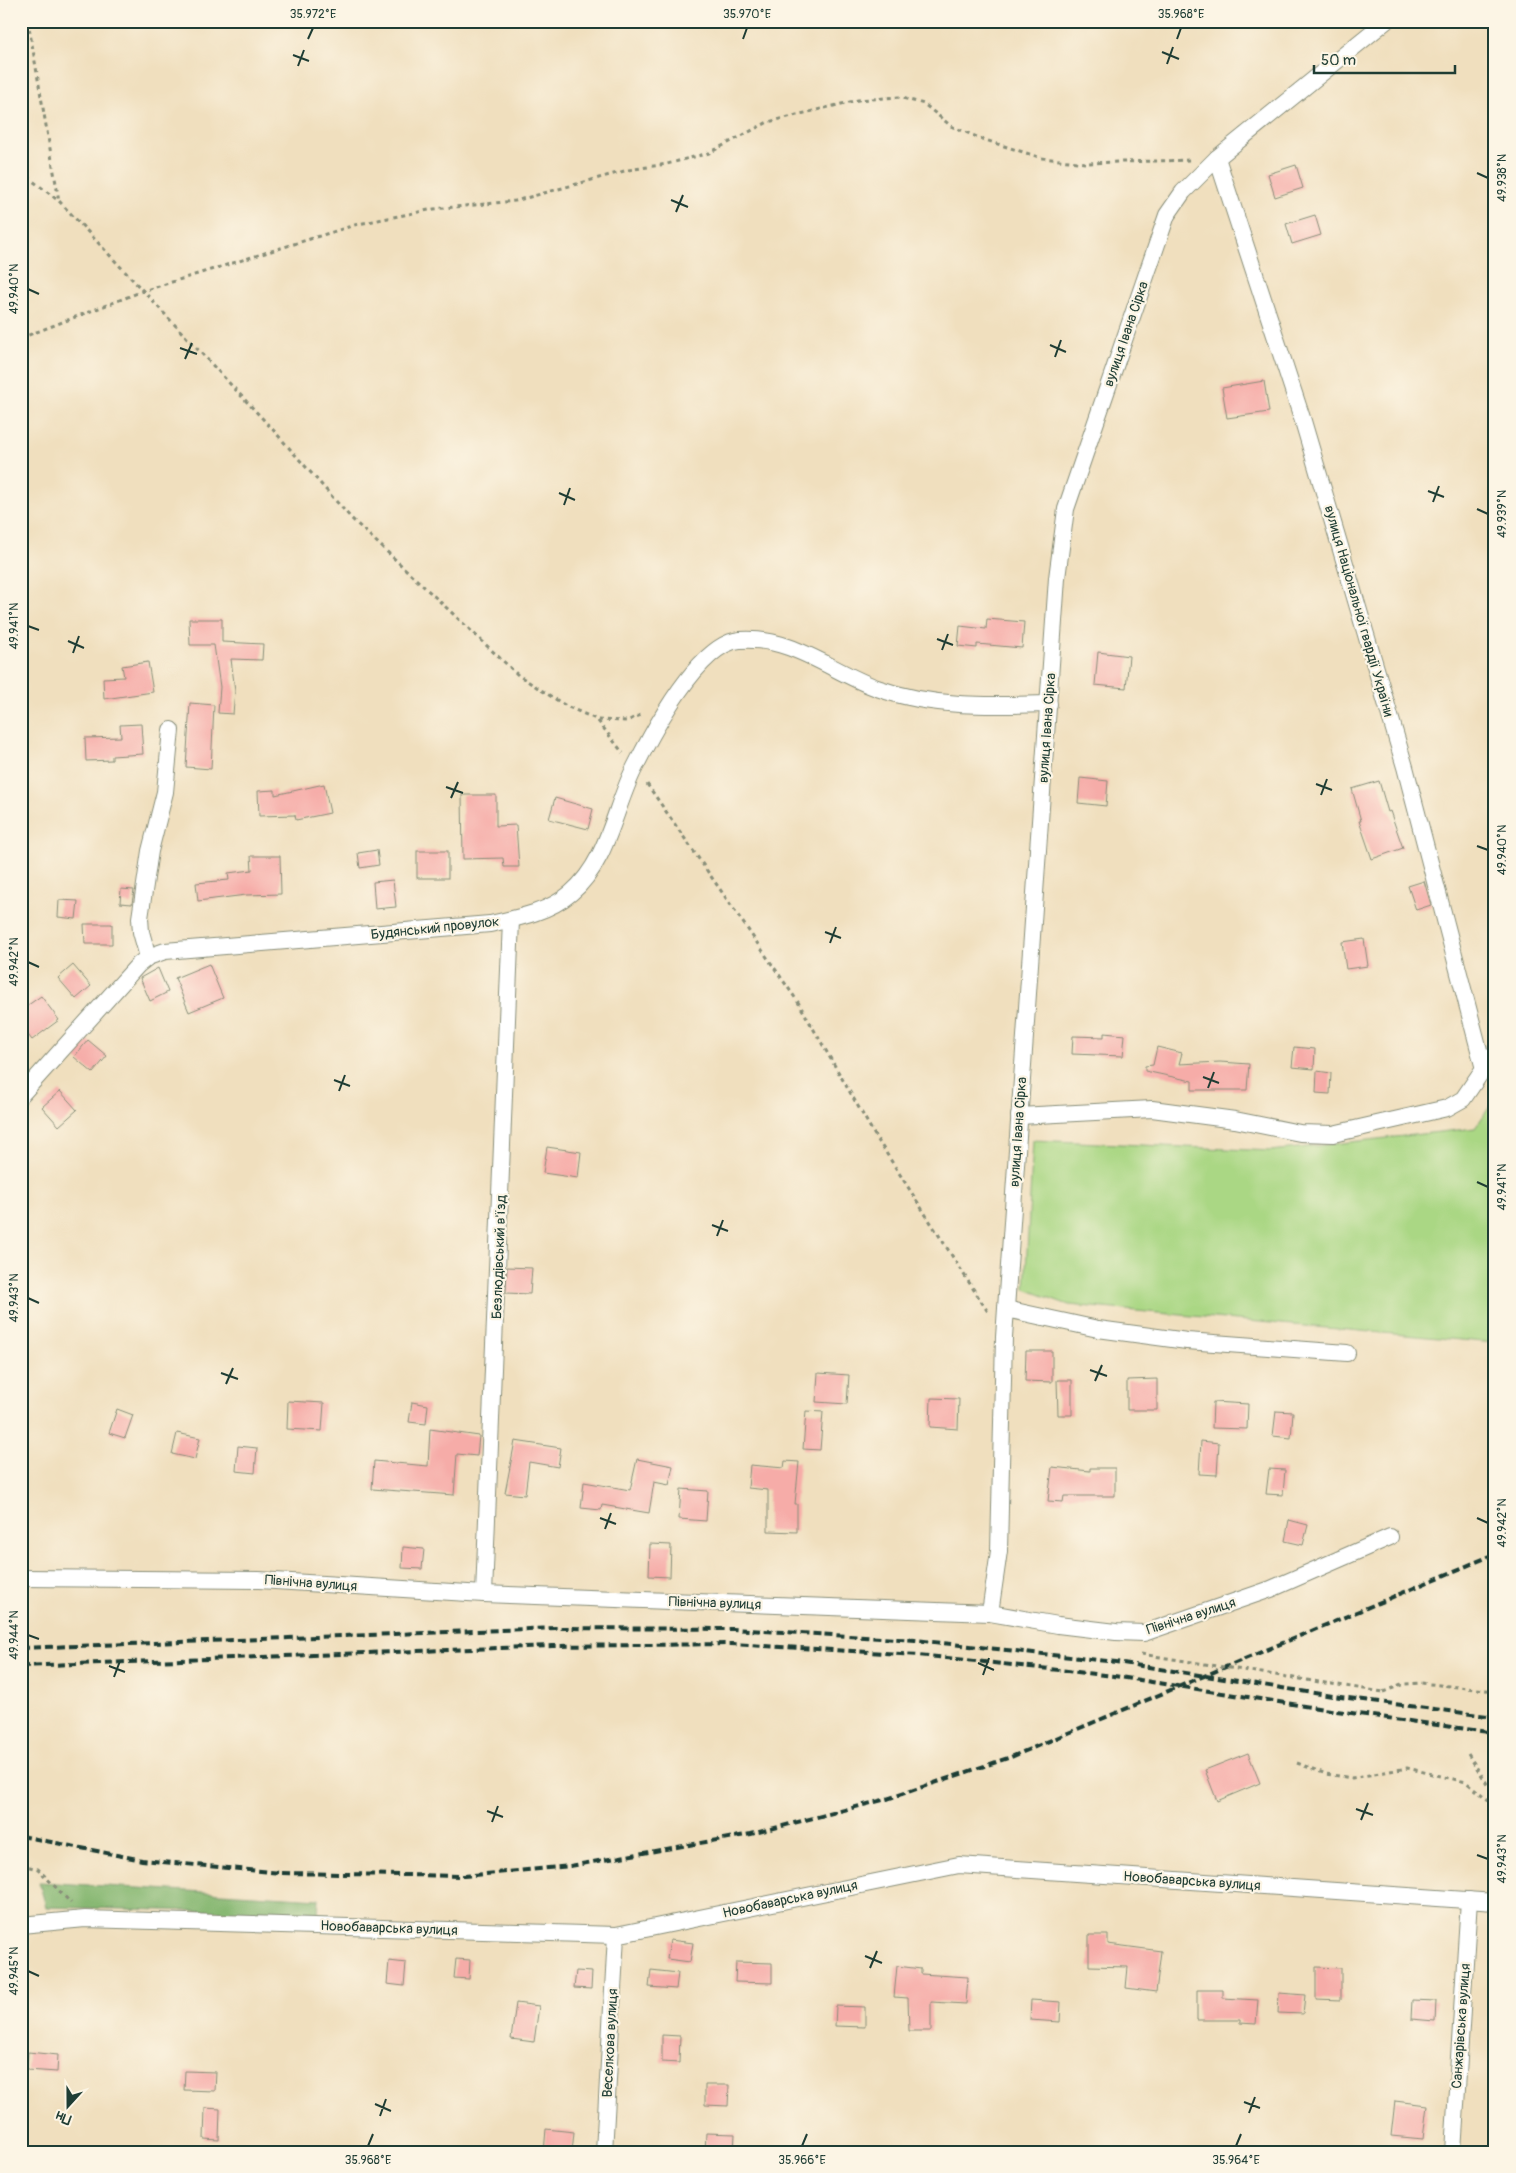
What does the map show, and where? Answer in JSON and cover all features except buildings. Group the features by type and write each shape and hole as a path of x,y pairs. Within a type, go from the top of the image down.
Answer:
{"street":[{"name":"вулиця Івана Сірка","path":"990,1613 999,1551 1004,1337 1019,1116 1057,578 1066,509 1167,215 1183,192 1218,158 1386,21"},
{"name":"вулиця Національної гвардії України","path":"1218,158 1303,421 1405,767 1484,1069"},
{"name":"Будянський провулок","path":"21,1095 138,965 148,957 165,951 490,924 511,920 547,907 571,894 590,872 604,845 634,767 683,684 705,659 724,646 739,640 769,642 794,648 877,688 921,700 979,707 1049,704"},
{"path":"148,957 141,932 140,918 150,851 165,792 171,730"},
{"name":"Безлюдівський в'їзд","path":"484,1594 511,920"},
{"path":"1019,1116 1152,1109 1235,1120 1300,1133 1333,1134 1410,1118 1447,1108 1463,1099 1495,1052"},
{"path":"1006,1309 1098,1329 1188,1342 1346,1353"},
{"name":"Північна вулиця","path":"21,1578 258,1580 484,1594 990,1613 1067,1626 1116,1632 1144,1633 1271,1589 1390,1537"},
{"name":"Новобаварська вулиця","path":"21,1925 86,1919 616,1935 959,1865 1495,1902"},
{"name":"Санжарівська вулиця","path":"1453,2152 1469,1900"},
{"name":"Веселкова вулиця","path":"604,2152 616,1935"}],"path":[{"path":"28,21 59,201"},
{"path":"21,338 143,291 358,224 434,209 515,200 628,170 692,158 709,153 768,122 858,100 899,97 924,104 951,126 982,139 1042,158 1086,163 1218,158"},
{"path":"21,172 59,201 276,433 358,524 518,675 566,706 598,720 628,720 650,711"},
{"path":"598,720 634,767 798,1002 874,1134 1004,1337"},
{"path":"1141,1654 1383,1692 1404,1684 1495,1691"},
{"path":"1468,1754 1495,1796"},
{"path":"1297,1763 1326,1774 1352,1778 1407,1768 1466,1782 1495,1805"},
{"path":"21,1865 38,1869 86,1919"}],"green space":[{"path":"1495,1099 1495,1343 1069,1305 1025,1289 1033,1140 1271,1151 1475,1128"},
{"path":"39,1882 319,1899 318,1914 46,1907"}],"railway":[{"path":"21,1836 142,1860 282,1873 464,1876 570,1866 751,1834 887,1799 1011,1757 1495,1554"},
{"path":"21,1648 556,1628 733,1629 915,1640 1116,1662 1333,1696 1495,1717"},
{"path":"21,1666 552,1646 731,1644 919,1655 1114,1676 1330,1710 1495,1733"}]}
